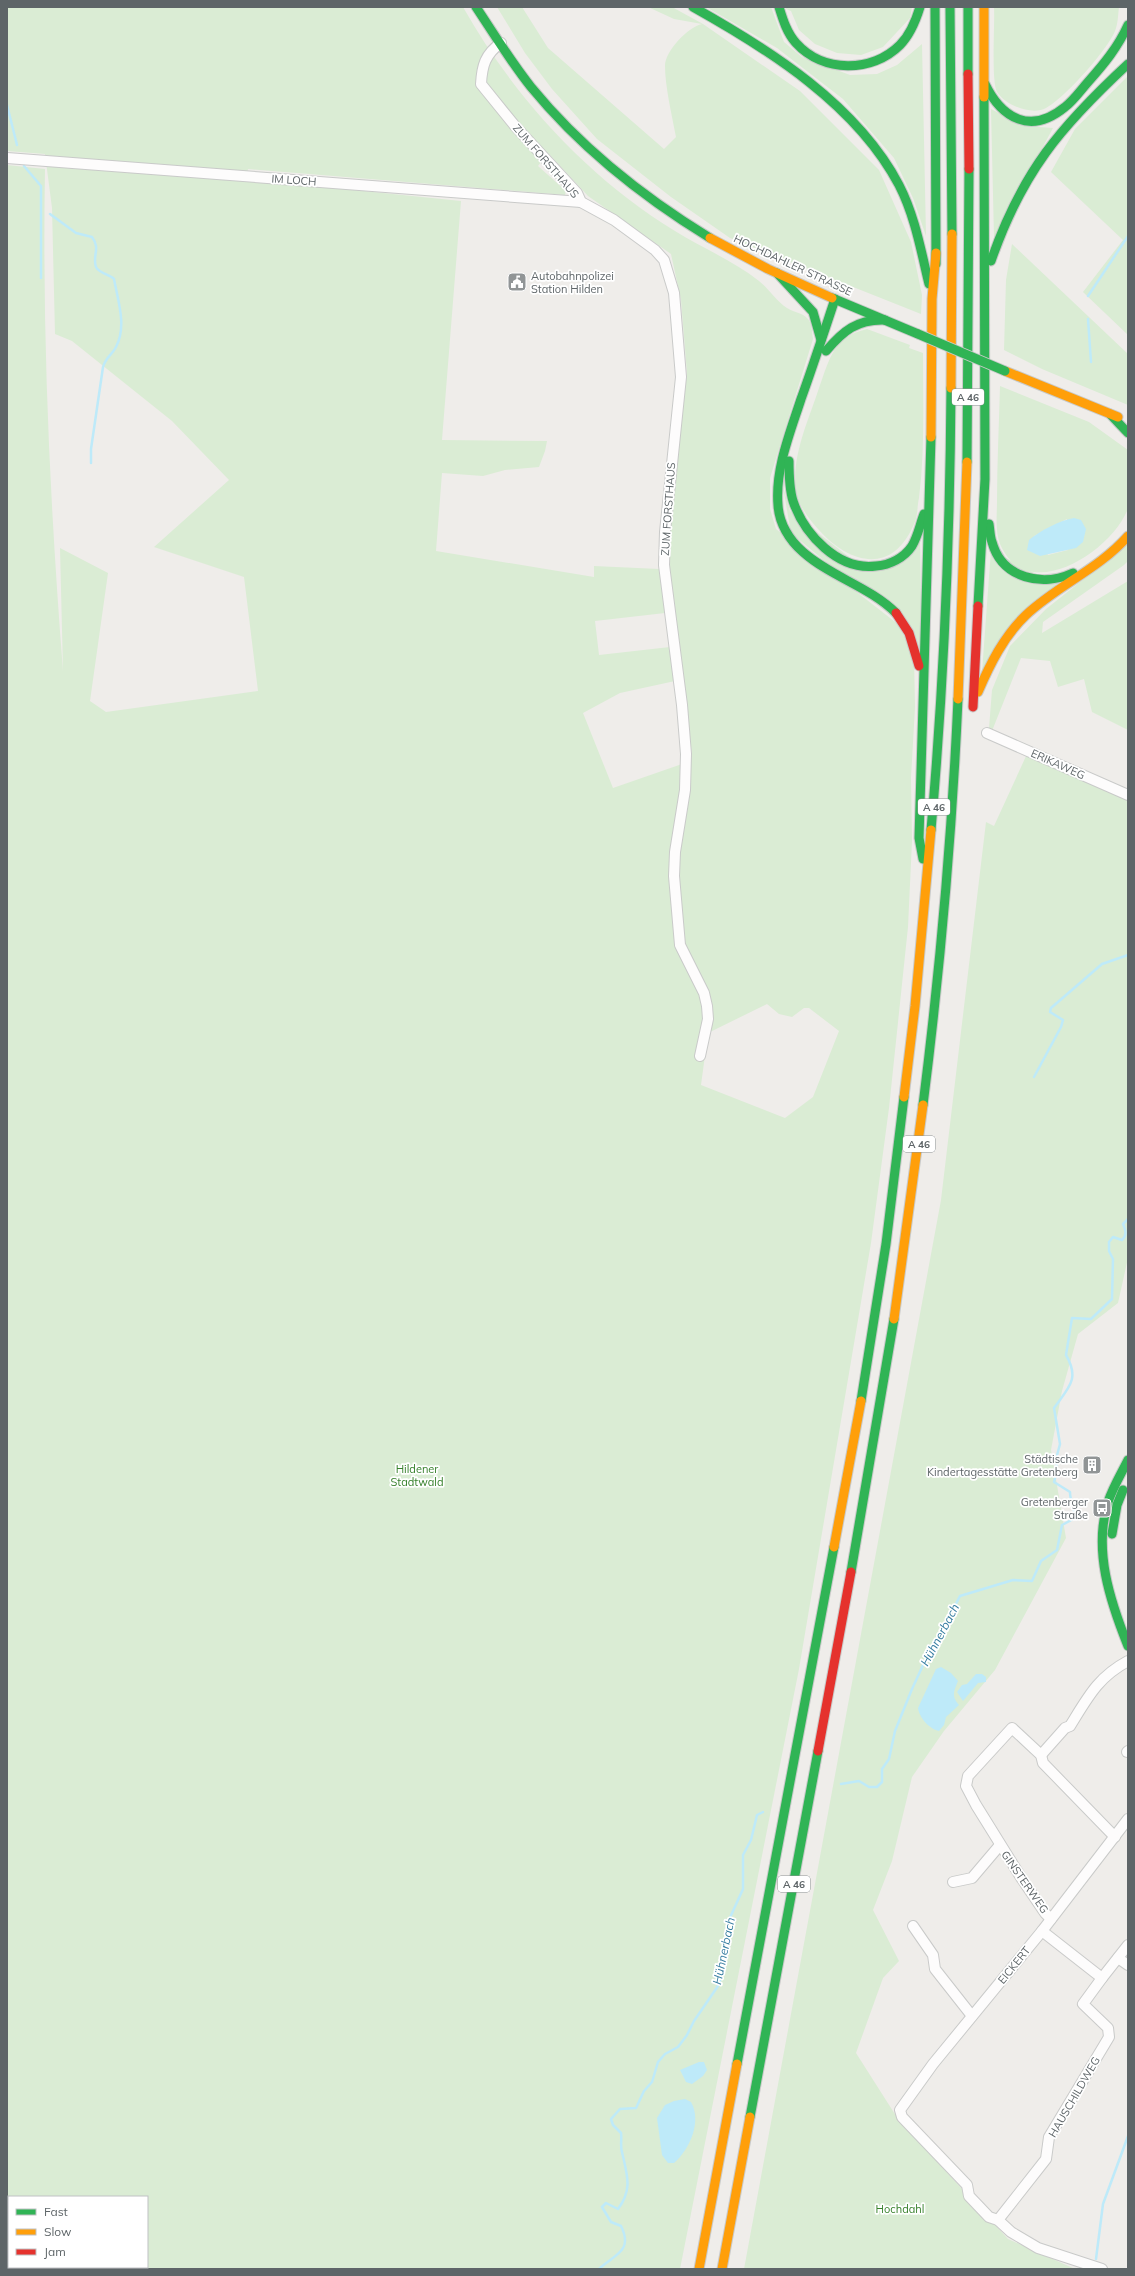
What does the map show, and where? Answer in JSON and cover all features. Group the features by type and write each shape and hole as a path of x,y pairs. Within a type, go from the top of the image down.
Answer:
{"main road":[{"name":"HOCHDAHLER STRASSE","path":"476,7 530,86 558,117 618,174 689,226 777,273 835,299 1128,422"},
{"path":"693,7 720,22 767,52 807,82 866,138 888,166 899,185 911,212 932,299"},
{"path":"779,7 789,35 800,48 815,58 832,65 851,67 871,63 884,58 900,45 914,25 920,7"},
{"path":"935,7 937,387 939,416 950,457"},
{"name":"A 46","path":"699,2269 844,1496 872,1334 901,1128 927,886 940,728 950,457 952,264 950,7"},
{"name":"A 46","path":"722,2269 860,1522 892,1330 921,1130 932,1038 954,786 967,463 969,338 968,7"},
{"path":"984,7 985,502 972,711 992,659 1011,631 1037,605 1112,555 1126,532"},
{"path":"984,82 994,101 1003,112 1022,120 1037,121 1051,117 1064,109 1110,58 1122,40 1128,25"},
{"path":"985,279 1007,216 1030,171 1066,125 1128,64"},
{"path":"927,886 919,838 930,497 932,299 936,253"},
{"path":"777,273 813,312 821,340"},
{"path":"835,299 783,454 777,480 776,500 779,518 795,546 809,558 881,600 901,619 911,638 924,691"},
{"path":"845,303 826,351 789,461 791,496 799,515 807,527 826,548 844,561 858,566 884,565 893,562 911,547 917,536 930,497"},
{"path":"826,351 844,330 856,323 865,320 885,320"},
{"path":"1110,414 1128,433"},
{"path":"985,502 993,544 1000,556 1008,568 1032,580 1047,581 1071,574 1099,555 1126,532"},
{"path":"954,786 966,736"},
{"path":"1128,1460 1112,1490 1103,1525 1103,1563 1108,1593 1128,1646"},
{"path":"1114,1608 1110,1554 1112,1526 1117,1505 1128,1477"}],"street":[{"name":"ZUM FORSTHAUS","path":"501,43 492,50 482,65 481,84 515,126 577,193 581,202 614,220 655,250 664,260 674,292 681,376 665,532 664,565 682,706 686,754 686,790 675,852 674,876 680,945 704,993 707,1006 708,1019 700,1056"},
{"name":"IM LOCH","path":"7,158 581,202"},
{"name":"ERIKAWEG","path":"988,733 1128,796"},
{"path":"1114,1837 1043,1763 1041,1755 1065,1728 1070,1726 1095,1685 1118,1666 1128,1661"},
{"name":"GINSTERWEG","path":"1041,1755 1012,1728 968,1776 966,1786 1000,1845 1045,1913 1051,1919"},
{"name":"EICKERT","path":"998,2220 989,2217 969,2196 967,2185 902,2117 900,2110 933,2064 1042,1931 1128,1819"},
{"name":"GINSTERWEG","path":"953,1882 972,1878 1000,1845"},
{"path":"913,1926 933,1955 935,1968 972,2016"},
{"path":"1042,1931 1102,1978"},
{"name":"HAUSCHILDWEG","path":"998,2220 1046,2159 1049,2137 1109,2037 1108,2028 1083,2004 1128,1945"},
{"path":"1118,1958 1128,1965"},
{"path":"998,2220 1011,2232 1038,2248 1102,2269"}],"green space":[{"name":"Hildener Stadtwald","path":"7,7 463,7 505,72 529,103 583,160 612,186 643,210 675,231 749,274 763,284 783,305 808,319 812,328 813,339 770,478 770,509 776,529 899,625 914,656 915,707 911,778 912,841 908,927 889,1108 871,1243 799,1669 680,2269 7,2269 7,165 45,169 44,232 48,420 54,546 63,671 60,548 108,573 90,701 106,712 258,691 244,577 154,547 229,480 172,421 72,341 55,334 52,208 45,154 7,151","holes":["548,153 588,196 671,254 681,300 687,373 677,450 667,569 692,753 682,764 613,788 583,713 620,693 675,681 670,647 599,655 595,621 665,613 659,569 594,566 594,577 436,551 442,473 483,476 505,470 539,467 547,441 442,440 461,201 246,179 248,169 565,195 566,191 538,166","767,1004 779,1014 792,1017 804,1008 809,1008 839,1031 813,1097 785,1118 701,1085 708,1033"]},
{"path":"497,7 522,7 548,48 664,149 676,137 666,83 666,60 678,40 696,26 702,24 674,19 648,7 672,7 703,24 800,91 879,170 911,242 922,295 921,314 730,238 671,197 597,139 552,89 525,53"},
{"path":"706,7 771,7 784,42 802,57 850,75 877,74 897,65 922,44 926,236 913,198 894,158 843,99 777,48"},
{"path":"786,7 912,7 910,18 883,47 861,55 837,53 815,44 799,30 791,11 786,9"},
{"path":"994,7 1119,7 1115,31 1095,61 1085,73 1054,103 1046,108 1034,111 1012,105 997,92 994,77"},
{"path":"1128,76 1128,335 1083,292 1123,240 1051,172 1075,129"},
{"path":"991,109 1024,126 1053,128 994,238"},
{"path":"1012,244 1128,354 1128,405 1042,369 1004,350 1006,280"},
{"path":"867,329 910,345 909,348 923,353 922,462 916,518 905,541 894,552 882,558 869,559 856,557 843,550 830,541 818,529 808,517 797,498 795,479 798,452 830,358 834,350 847,337"},
{"path":"1000,386 1089,422 1128,450 1129,491 1127,511 1117,527 1103,543 1086,556 1067,566 1047,572 1029,571 1012,562 998,539 997,472","holes":["1067,519 1068,550 1048,555 1034,536"]},
{"path":"783,487 790,511 867,571 920,540 922,660 913,634 791,533"},
{"path":"1128,544 1128,561 1043,622 1042,633 1128,581 1128,730 1092,712 1084,679 1058,687 1050,661 1021,658 988,741 992,690 1010,646 1046,609"},
{"path":"991,550 1057,585 982,672"},
{"name":"Hochdahl","path":"1027,754 1128,799 1128,1258 1118,1303 1078,1334 1062,1391 1051,1450 1066,1538 995,1670 944,1731 912,1777 892,1861 873,1910 899,1961 883,1978 856,2053 898,2119 1008,2239 1075,2269 744,2269 941,1200 986,822 994,826"}],"water":[{"path":"1074,518 1081,520 1086,529 1083,542 1076,548 1040,556 1027,550 1029,540 1057,523"},
{"path":"941,1667 951,1673 958,1681 954,1696 959,1705 946,1717 944,1725 939,1731 935,1730 925,1722 920,1715 918,1708 936,1669"},
{"path":"976,1674 982,1674 986,1677 986,1682 978,1683 963,1701 957,1692 962,1685 967,1684"},
{"path":"699,2062 704,2062 707,2070 703,2076 692,2084 686,2082 680,2070"},
{"path":"685,2099 691,2102 694,2110 695,2126 693,2134 680,2157 674,2163 668,2163 662,2155 657,2118 665,2105 674,2101"}],"waterway":[{"path":"7,105 17,145"},
{"path":"24,166 41,186 41,278"},
{"path":"50,214 76,233 92,237 95,241 96,267 114,279 121,313 121,331 119,339 116,347 103,367 91,449 91,463"},
{"path":"1088,296 1128,236"},
{"path":"1088,319 1091,362"},
{"path":"1034,1077 1061,1027 1063,1020 1050,1012 1051,1008 1102,964 1128,955"},
{"name":"Hühnerbach","path":"841,1784 859,1781 869,1787 877,1787 882,1782 882,1769 889,1759 895,1731 912,1689 930,1650 942,1635 960,1596 1013,1580 1032,1581 1041,1561 1057,1550 1062,1525 1075,1518 1070,1492 1054,1482 1057,1471 1056,1459 1060,1444 1054,1408 1071,1383 1072,1370 1066,1355 1072,1318 1091,1319 1112,1299 1113,1259 1109,1251 1109,1242 1113,1237 1122,1240 1124,1238 1126,1233 1123,1224 1128,1219"},
{"name":"Hühnerbach","path":"599,2269 620,2252 625,2242 621,2226 611,2222 602,2207 606,2203 618,2209 626,2195 628,2182 621,2147 621,2133 613,2125 611,2119 620,2109 636,2108 644,2091 652,2082 658,2062 665,2054 678,2047 718,1986 723,1973 728,1945 728,1922 743,1889 743,1855 751,1840 757,1815 763,1812"},
{"path":"1096,2259 1103,2204 1128,2136"}],"traffic: fast":[{"path":"476,7 531,87 571,131 592,151 637,188 661,206 710,238"},
{"path":"693,7 781,61 836,105 860,129 881,156 905,197 917,234 929,284"},
{"path":"779,7 790,35 807,53 820,60 848,66 862,65 876,61 889,54 900,45 907,37 917,17 920,7"},
{"path":"935,7 936,264"},
{"path":"950,7 952,234"},
{"path":"968,7 968,74"},
{"path":"985,84 992,96 1009,114 1019,119 1029,121 1041,120 1065,107 1071,101 1100,69 1115,48 1128,25"},
{"path":"991,261 1003,230 1030,176 1063,131 1082,109 1128,64"},
{"path":"978,606 985,479 984,97"},
{"path":"967,462 969,169"},
{"path":"777,273 813,312 821,340"},
{"path":"832,298 918,334"},
{"path":"835,299 784,451 778,492 780,518 789,537 803,552 814,561 874,596 896,613"},
{"path":"826,351 838,338 851,328 866,322 885,320"},
{"path":"918,334 1005,371"},
{"path":"931,830 936,775 946,609 951,388"},
{"path":"1110,414 1128,433"},
{"path":"923,859 919,838 931,437"},
{"path":"789,461 793,501 805,526 824,548 849,563 862,566 876,566 886,564 901,557 912,546 924,514"},
{"path":"989,524 991,540 997,555 1014,572 1025,577 1037,579 1049,579 1073,573"},
{"path":"923,1105 945,902 958,699"},
{"path":"861,1401 886,1244 904,1097"},
{"path":"851,1572 894,1319"},
{"path":"1128,1460 1108,1502 1102,1538 1103,1557 1110,1593 1128,1646"},
{"path":"1112,1534 1117,1505 1123,1490"},
{"path":"737,2064 834,1547"},
{"path":"750,2117 818,1751"}],"traffic: slow":[{"path":"984,7 984,97"},
{"path":"951,388 952,234"},
{"path":"710,238 768,269 832,298"},
{"path":"931,437 932,299 936,253"},
{"path":"1005,371 1118,417"},
{"path":"958,699 967,462"},
{"path":"978,692 998,651 1018,623 1038,604 1091,568 1117,548 1128,536"},
{"path":"904,1097 915,1006 931,830"},
{"path":"894,1319 923,1105"},
{"path":"834,1547 861,1401"},
{"path":"699,2269 737,2064"},
{"path":"722,2269 750,2117"}],"traffic: jam":[{"path":"968,74 969,169"},
{"path":"973,707 978,606"},
{"path":"896,613 909,633 919,666"},
{"path":"818,1751 851,1572"}],"place":[{"name":"Autobahnpolizei Station Hilden","path":"517,282"},
{"name":"Städtische Kindertagesstätte Gretenberg","path":"1092,1465"},
{"name":"Gretenberger Straße","path":"1102,1508"}]}
